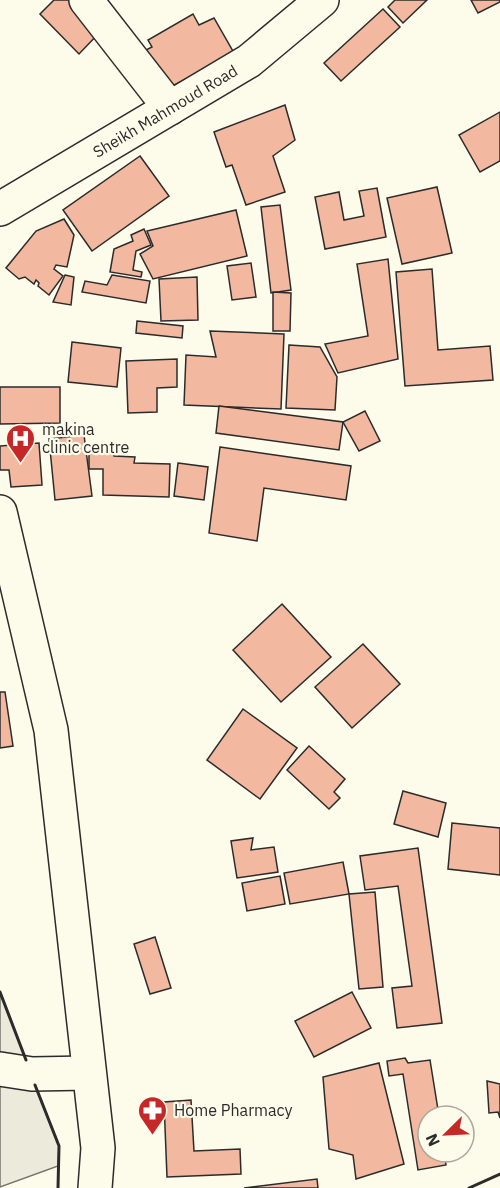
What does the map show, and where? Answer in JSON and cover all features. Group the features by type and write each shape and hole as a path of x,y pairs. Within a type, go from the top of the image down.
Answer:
{"street":[{"path":"86,0 170,108"},
{"name":"Sheikh Mahmoud Road","path":"0,209 249,61 322,0"},
{"path":"0,513 51,730 98,1148 95,1188"},
{"path":"0,1068 32,1074 89,1073"}],"shaded area":[{"path":"0,993 59,1146 58,1166 0,1187"}],"building":[{"path":"54,0 69,0 100,32 79,54 40,14"},
{"path":"395,0 427,0 403,23 388,7"},
{"path":"471,0 500,0 500,2 478,13"},
{"path":"383,9 400,27 341,81 324,63"},
{"path":"193,14 199,25 214,18 234,53 169,88 146,50 152,47 148,40"},
{"path":"285,105 295,140 273,156 285,192 246,205 232,165 226,167 214,132"},
{"path":"500,112 500,161 480,172 459,135"},
{"path":"140,156 169,196 92,251 63,210"},
{"path":"437,187 452,253 402,264 387,198"},
{"path":"377,188 386,237 325,249 315,197 339,192 344,220 364,216 359,191"},
{"path":"280,205 291,290 271,293 261,207"},
{"path":"236,210 247,256 153,279 140,254 153,246 147,231"},
{"path":"64,219 74,235 67,267 56,265 54,269 63,276 49,295 38,286 39,283 36,280 34,284 25,277 19,279 6,268 36,231"},
{"path":"144,229 151,245 136,251 133,270 142,272 141,277 110,272 114,249 133,241 131,235"},
{"path":"388,259 398,359 338,373 325,344 368,336 357,264"},
{"path":"251,263 256,297 232,300 227,266"},
{"path":"432,269 438,350 490,346 493,380 405,386 396,272"},
{"path":"65,275 74,277 71,305 53,302"},
{"path":"112,275 150,281 146,303 82,292 85,281 107,285"},
{"path":"197,277 198,320 161,321 159,279"},
{"path":"273,292 291,293 290,331 273,331"},
{"path":"137,321 183,326 182,338 136,333"},
{"path":"210,331 284,334 281,409 184,405 186,355 216,357"},
{"path":"72,342 121,348 117,387 68,382"},
{"path":"289,345 320,347 337,377 335,410 286,408"},
{"path":"177,359 177,387 157,388 157,412 128,413 126,361"},
{"path":"0,387 60,387 60,423 0,424"},
{"path":"219,406 343,422 339,450 216,433"},
{"path":"365,411 380,441 359,451 343,422"},
{"path":"84,435 92,496 55,500 49,439"},
{"path":"39,443 42,485 11,487 9,470 0,470 0,446"},
{"path":"220,447 351,466 346,500 264,488 257,541 209,533"},
{"path":"89,450 112,451 114,456 135,457 134,463 170,464 169,497 103,495 103,469 89,469"},
{"path":"178,463 208,467 204,500 174,496"},
{"path":"282,604 331,657 281,702 233,650"},
{"path":"363,644 400,684 352,728 315,687"},
{"path":"0,692 5,692 13,746 0,748"},
{"path":"243,709 297,748 260,799 207,760"},
{"path":"309,746 345,779 334,792 340,798 329,809 287,770"},
{"path":"403,791 446,803 438,837 394,824"},
{"path":"452,823 500,828 500,875 448,869"},
{"path":"253,838 251,850 274,847 278,872 237,878 231,841"},
{"path":"418,848 442,1023 397,1028 392,988 412,986 398,886 365,890 360,856"},
{"path":"343,862 349,894 290,904 284,873"},
{"path":"280,876 285,904 247,911 242,883"},
{"path":"375,892 383,987 359,989 349,894"},
{"path":"155,937 171,988 150,994 134,944"},
{"path":"352,992 371,1028 314,1057 295,1021"},
{"path":"405,1058 408,1063 430,1060 437,1104 416,1104 416,1157 403,1074 389,1076 387,1061"},
{"path":"379,1063 404,1164 356,1179 353,1155 329,1149 323,1077"},
{"path":"487,1081 500,1084 500,1118 498,1112 489,1113"},
{"path":"191,1100 194,1151 240,1149 241,1174 167,1177 164,1102"},
{"path":"417,1164 446,1164 446,1165 418,1170"},
{"path":"317,1179 318,1188 244,1188"}],"wall":[{"path":"0,992 26,1060"},
{"path":"35,1085 59,1146 58,1188"},
{"path":"469,1188 500,1174"}],"place":[{"name":"makina clinic centre","path":"21,464"},
{"name":"Home Pharmacy","path":"153,1136"}]}
